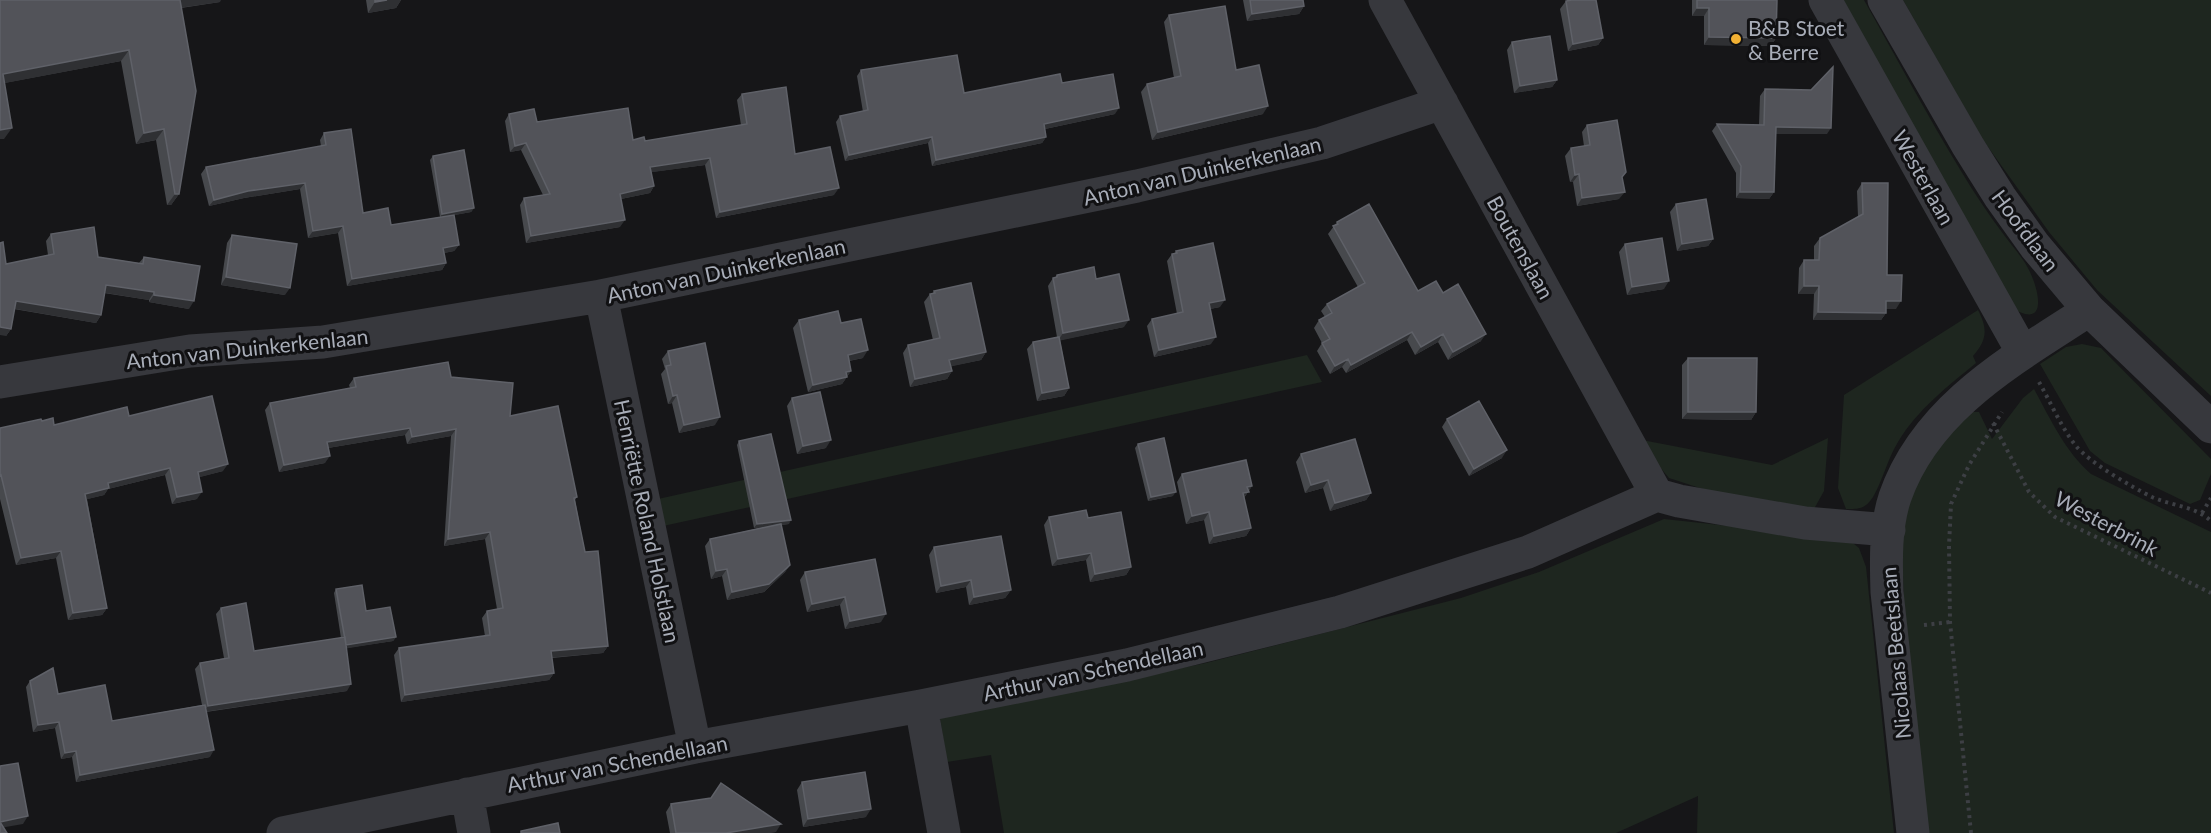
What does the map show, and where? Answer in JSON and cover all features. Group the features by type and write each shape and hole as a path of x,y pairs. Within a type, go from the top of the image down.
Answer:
{"street":[{"name":"Boutenslaan","path":"1385,0 1657,495"},
{"name":"Westerlaan","path":"1825,0 2023,354"},
{"name":"Hoofdlaan","path":"1884,0 1968,146 2000,197 2036,246 2089,310 2211,427"},
{"name":"Anton van Duinkerkenlaan","path":"0,382 190,351 323,342 601,296 1126,188 1322,144 1442,103"},
{"name":"Henriëtte Roland Holstlaan","path":"601,296 695,747"},
{"name":"Nicolaas Beetslaan","path":"1912,833 1887,592 1886,558 1895,499 1906,470 1934,428 1972,390 2089,310"},
{"path":"1657,495 1679,501 1805,523 1889,530"},
{"name":"Arthur van Schendellaan","path":"283,833 695,747 921,706 1127,665 1340,612 1528,552 1657,495"},
{"path":"921,706 944,833"},
{"path":"466,794 474,833"}],"path":[{"path":"2023,354 2071,439 2084,453 2146,494 2202,513 2211,521"},
{"name":"Westerbrink","path":"1971,833 1950,622 1948,546 1950,504 1993,424 2029,492 2055,517 2211,593"},
{"path":"2202,513 2211,498"}],"shaded area":[{"path":"1838,0 1864,0 1966,179 1987,212 2028,267 2037,292 2037,308 2034,313 2020,312 2008,305"},
{"path":"1903,0 2211,0 2211,396 2097,290 2049,232 1983,140"},
{"path":"1978,310 1985,334 1973,356 1976,363 1934,399 1906,430 1894,449 1870,501 1862,508 1846,509 1838,488 1844,395"},
{"path":"2082,344 2101,348 2211,459 2211,474 2200,500 2190,504 2105,463 2090,451 2040,364 2066,347"},
{"path":"1307,355 1322,382 654,528 649,501"},
{"path":"2034,389 2066,445 2091,474 2211,532 2211,833 1927,833 1904,601 1902,550 1904,520 1913,492 1933,453 1971,412 1979,412 1992,439 2023,398"},
{"path":"1828,438 1824,491 1814,509 1709,491 1669,478 1653,459 1642,440 1772,465"},
{"path":"1664,519 1848,539 1859,548 1866,567 1894,833 1697,833 1698,796 1616,833 1004,833 991,755 947,762 940,718 1206,663 1461,598 1539,572"}],"building":[{"path":"0,0 180,0 196,91 179,194 175,194 164,129 144,133 129,50 3,74 12,128 0,130"},
{"path":"1250,0 1303,0 1304,6 1252,14"},
{"path":"1596,0 1603,38 1573,44 1566,1"},
{"path":"1697,0 1777,0 1776,38 1709,37 1709,8 1697,8"},
{"path":"1225,6 1236,70 1259,65 1268,106 1158,132 1147,84 1181,76 1169,15"},
{"path":"1550,36 1557,80 1520,86 1512,42"},
{"path":"957,55 964,93 1060,74 1062,83 1113,74 1119,108 1044,124 1046,137 936,160 932,137 849,155 840,116 868,110 861,70"},
{"path":"1833,67 1831,128 1776,127 1774,192 1740,192 1741,166 1717,124 1764,125 1765,89 1811,90"},
{"path":"786,87 795,154 830,147 839,188 720,212 710,158 650,167 654,186 620,194 625,220 531,236 524,198 550,194 526,143 515,146 509,114 534,109 537,122 628,108 633,140 644,137 645,141 747,124 742,94"},
{"path":"1617,120 1626,172 1622,177 1625,192 1582,198 1579,174 1575,175 1571,148 1590,145 1587,125"},
{"path":"351,129 363,213 388,208 391,225 454,215 459,245 443,248 446,263 352,279 343,226 313,231 305,183 248,191 214,200 206,167 326,145 324,133"},
{"path":"464,150 474,208 442,214 433,156"},
{"path":"1862,183 1888,183 1887,275 1902,275 1901,301 1886,301 1886,313 1818,312 1819,286 1804,286 1804,260 1819,260 1820,238 1863,214"},
{"path":"1706,199 1713,239 1682,244 1676,204"},
{"path":"1369,204 1418,291 1436,281 1443,293 1458,284 1486,334 1453,352 1443,334 1421,347 1412,332 1351,365 1348,359 1335,366 1322,343 1330,339 1319,320 1332,313 1327,304 1365,283 1333,226"},
{"path":"94,227 98,257 143,264 144,257 200,266 194,301 106,285 101,315 16,301 11,329 0,327 0,243 3,242 6,264 54,254 51,234"},
{"path":"232,235 297,244 290,288 226,277"},
{"path":"1662,238 1669,281 1632,287 1625,244"},
{"path":"1213,243 1225,300 1209,303 1216,337 1159,350 1152,319 1183,312 1172,254 1177,253 1176,251"},
{"path":"1094,267 1096,279 1119,274 1129,320 1063,333 1053,278 1057,275"},
{"path":"971,283 986,352 949,360 952,371 915,379 908,345 940,338 930,294 935,293 934,291"},
{"path":"838,311 841,323 861,319 868,350 848,355 851,371 846,372 847,377 813,385 799,320"},
{"path":"1059,337 1069,388 1042,393 1033,342"},
{"path":"705,343 720,417 684,425 677,395 673,396 666,366 671,365 668,351"},
{"path":"1688,358 1757,358 1756,412 1688,412"},
{"path":"448,362 451,377 513,383 510,416 558,406 577,497 574,498 585,552 598,551 608,646 551,651 554,673 405,695 399,648 490,635 487,611 503,608 490,532 448,539 456,429 412,437 410,428 327,442 330,456 284,465 270,403 356,387 354,378"},
{"path":"820,392 831,440 803,446 792,398"},
{"path":"212,396 228,464 198,472 202,492 177,497 170,468 108,483 109,488 85,494 107,608 73,613 61,551 21,558 0,476 0,428 53,418 54,425 127,407 129,416"},
{"path":"1479,401 1507,450 1474,469 1447,419"},
{"path":"771,434 791,520 757,524 739,441"},
{"path":"1164,438 1176,492 1151,497 1138,444"},
{"path":"1355,439 1371,493 1335,503 1328,480 1311,485 1301,454"},
{"path":"1246,460 1252,486 1247,487 1249,492 1243,493 1251,528 1214,536 1209,512 1192,516 1182,474"},
{"path":"1086,510 1088,518 1121,512 1131,567 1095,574 1091,553 1058,559 1049,517"},
{"path":"781,524 790,565 769,584 732,592 727,569 716,571 710,539"},
{"path":"1001,536 1011,590 974,597 971,580 941,586 934,547"},
{"path":"875,559 886,614 850,621 845,597 812,604 805,572"},
{"path":"362,585 366,611 390,607 396,637 346,645 336,589"},
{"path":"246,603 254,651 345,637 351,684 208,706 200,663 229,658 221,608"},
{"path":"53,668 58,694 105,685 112,721 205,705 214,750 80,775 76,751 65,753 59,722 38,725 30,681"},
{"path":"18,763 28,816 0,822 0,766"},
{"path":"865,772 871,809 808,819 802,782"},
{"path":"721,783 781,824 726,833 676,833 671,804 711,798"},
{"path":"0,822 7,833 0,833"},
{"path":"558,823 560,833 521,833 521,831"}],"place":[{"name":"B&B Stoet & Berre","path":"1736,39"}]}
